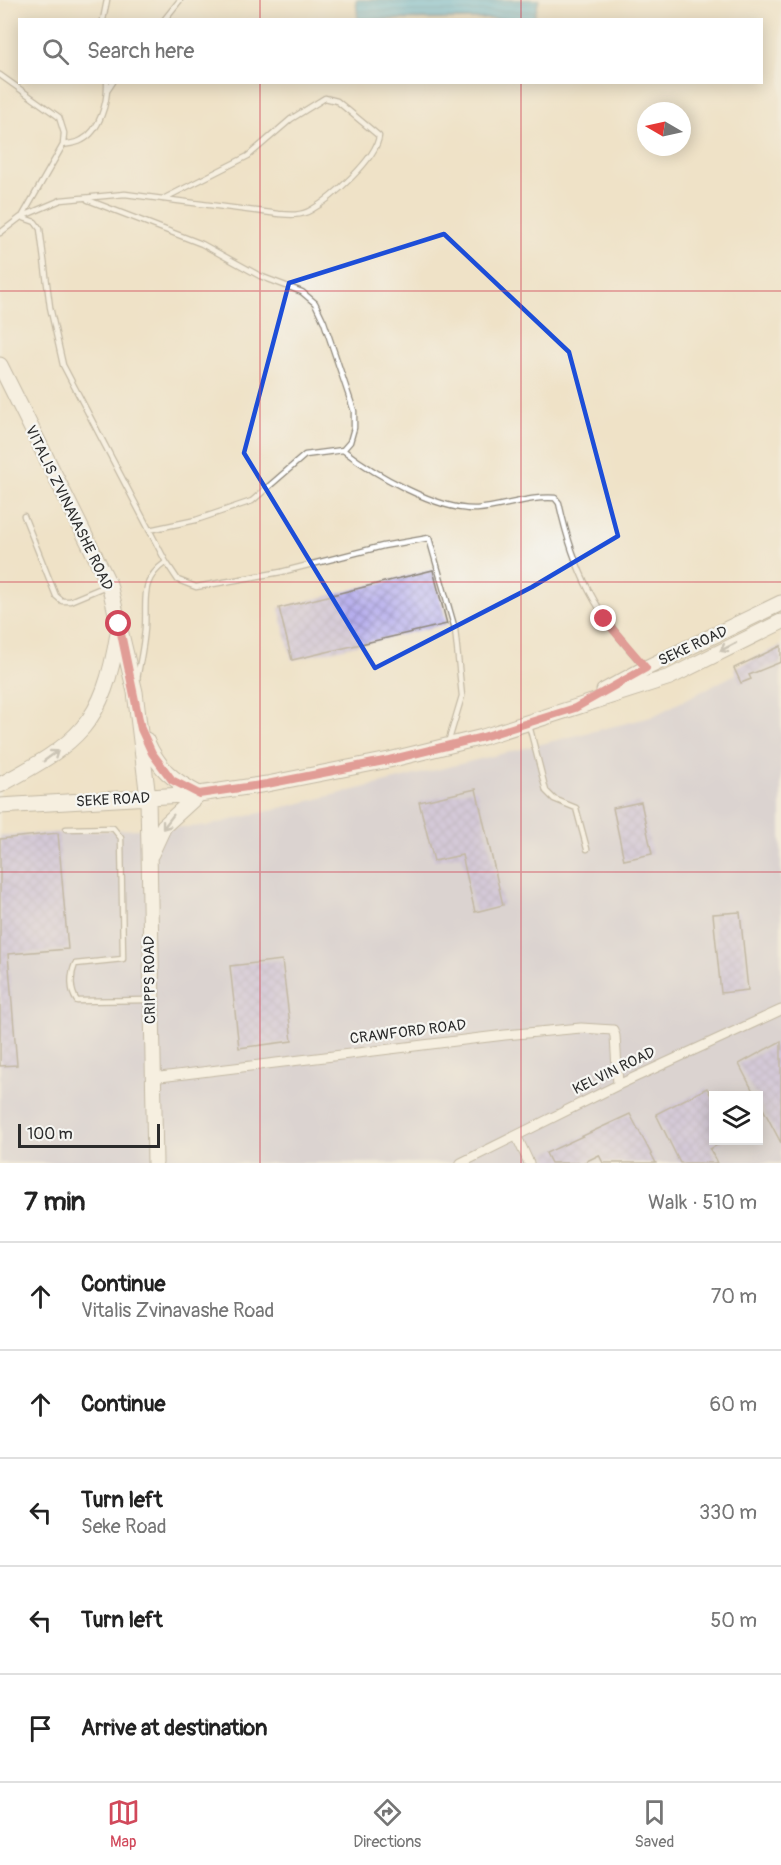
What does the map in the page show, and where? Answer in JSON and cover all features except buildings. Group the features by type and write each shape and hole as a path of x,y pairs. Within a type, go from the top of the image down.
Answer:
{"main road":[{"name":"VITALIS ZVINAVASHE ROAD","path":"0,365 109,585 135,692 148,798"},
{"name":"SEKE ROAD","path":"575,708 646,668 781,603"},
{"name":"SEKE ROAD","path":"0,806 199,794 267,784 447,746 529,723 670,677 781,622"},
{"path":"0,785 45,760 69,742 87,724 100,704 110,678 119,624"},
{"path":"141,729 152,753 168,775 199,794 164,826 149,860"},
{"name":"CRIPPS ROAD","path":"148,798 150,1000 155,1163"}],"street":[{"name":"KELVIN ROAD","path":"461,1163 618,1085 781,1010"},
{"name":"CRAWFORD ROAD","path":"152,1078 505,1035 596,1028 613,1030 618,1085"},
{"path":"517,1137 529,1163"}],"lane":[{"path":"103,18 107,0"},
{"path":"166,18 180,0"},
{"path":"0,75 59,117 64,133 63,146 21,217"},
{"path":"63,146 82,140 95,128 107,91 107,84"},
{"path":"107,91 112,84"},
{"path":"0,233 21,217 61,200 125,194 163,199 279,214 295,215 310,212 338,190 376,148 380,136 336,101 325,98 291,119 248,156 163,199"},
{"path":"86,199 202,244 260,276 302,292 315,303 324,322 354,411 354,428 350,442 344,450 305,455 252,501 196,520 149,530"},
{"path":"21,217 35,222 40,229 50,307 63,365 166,562 178,580 196,587 281,572 383,546 429,538 433,543 455,629 462,696 447,746"},
{"path":"344,450 370,471 446,506 475,509 516,504 543,497 555,498 559,503 569,546 592,599 604,619 646,668"},
{"path":"24,516 56,596 62,601 70,601 109,585"},
{"path":"135,692 145,628 148,582 153,571 166,562"},
{"path":"529,723 546,791 554,799 576,808 587,849"},
{"path":"66,829 113,828 121,838 123,959 75,964 72,970 72,994 77,1001 150,1000"}],"highlighted area":[{"path":"444,234 569,352 618,536 532,587 375,668 244,453 289,283"}],"shaded area":[{"path":"781,651 781,1163 0,1163 0,835 207,826 651,717"}],"water":[{"path":"356,0 539,0 534,18 358,18"}],"route":[{"path":"119,624 141,729 152,753 172,780 199,794 267,784 389,760 483,737 575,708 646,668 604,619"}]}
